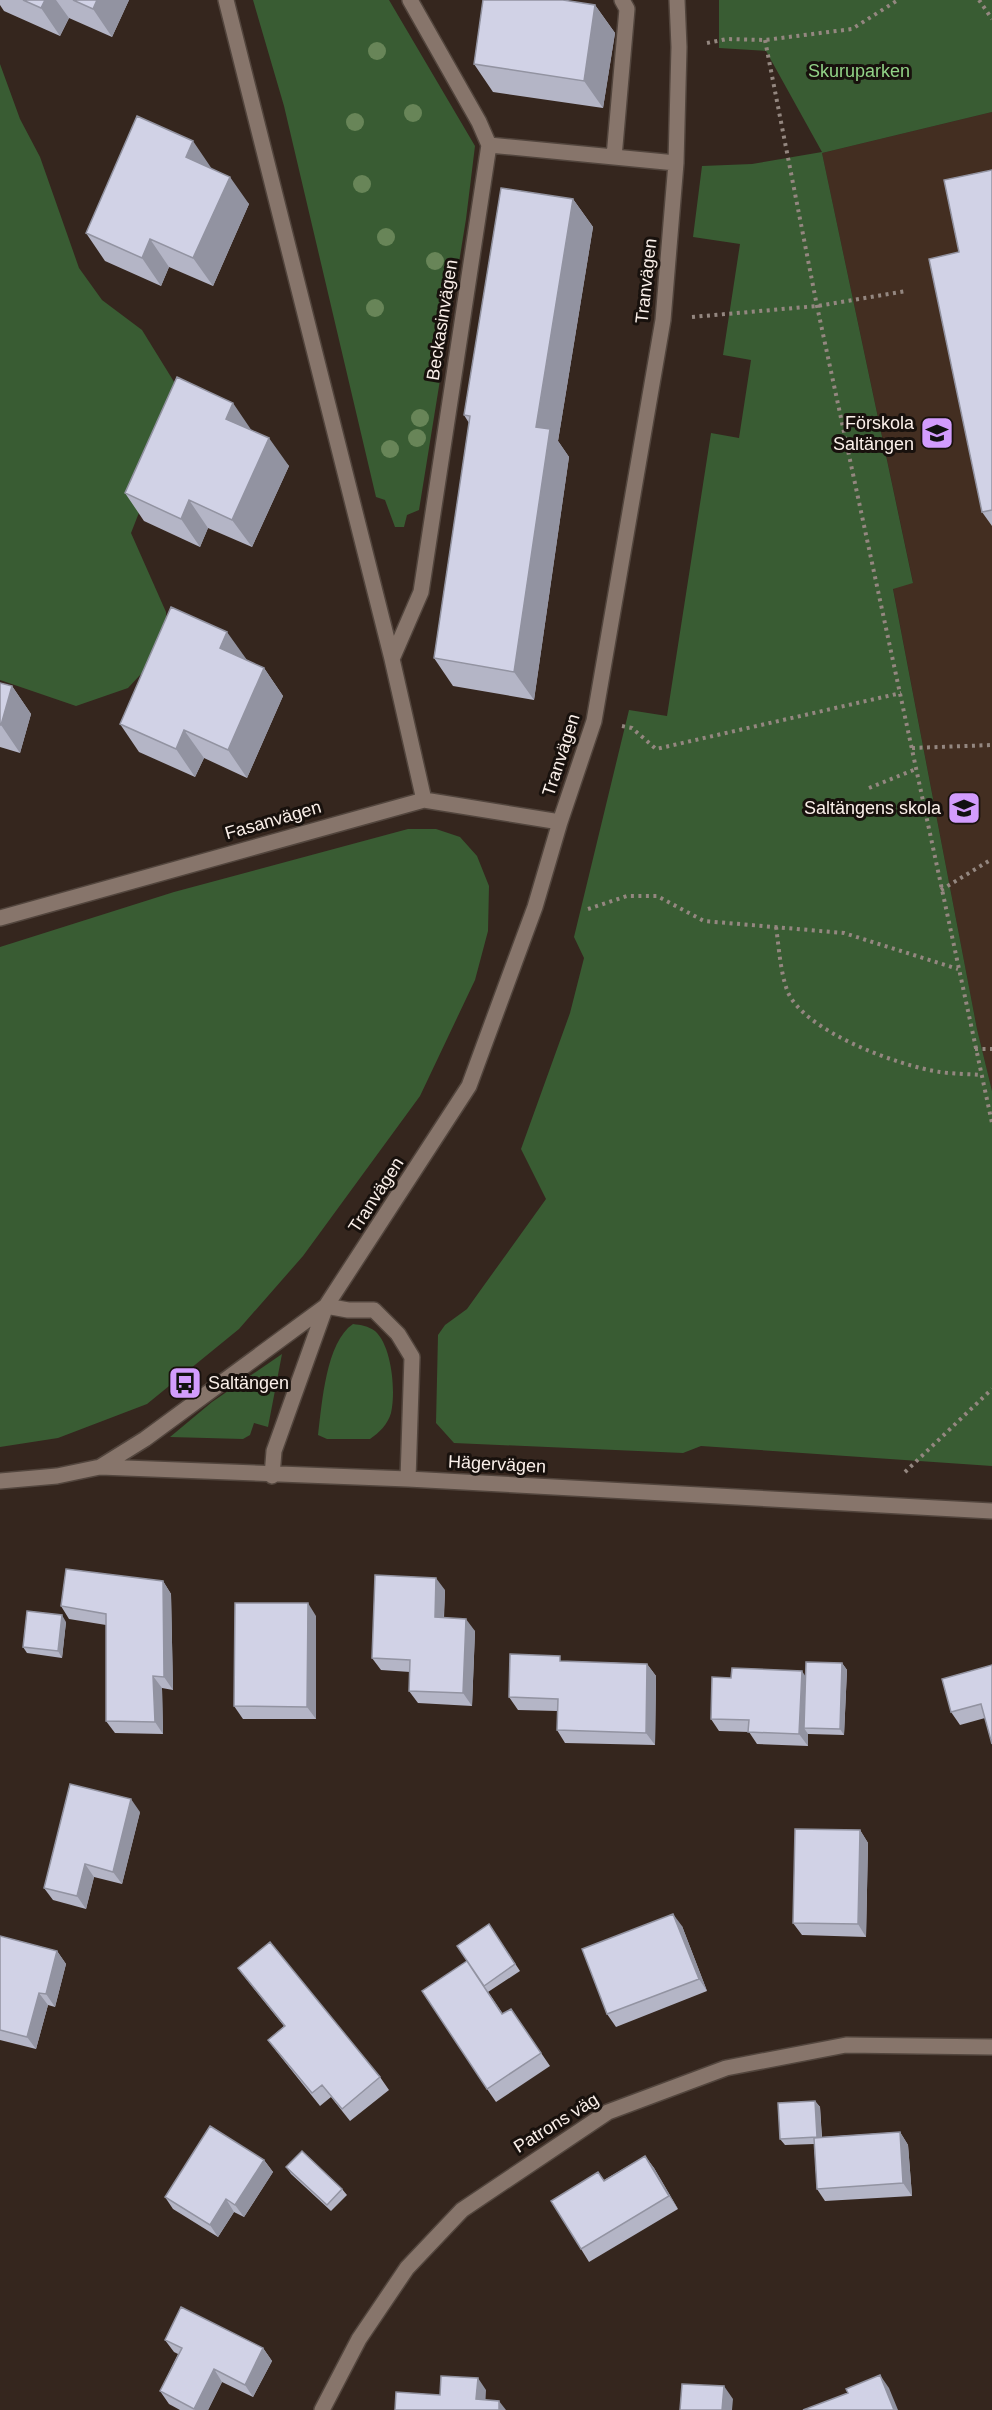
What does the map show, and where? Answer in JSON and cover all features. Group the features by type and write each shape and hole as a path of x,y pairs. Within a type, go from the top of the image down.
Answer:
{"street":[{"path":"226,0 392,659 424,800"},
{"path":"410,0 480,122 489,145 676,163"},
{"path":"614,157 627,9 622,0"},
{"name":"Tranvägen","path":"272,1476 274,1451 326,1306 469,1086 535,907 560,822 594,721 663,320 676,163 679,47 677,0"},
{"name":"Beckasinvägen","path":"392,659 421,592 489,145"},
{"name":"Fasanvägen","path":"0,918 424,800 560,822"},
{"path":"326,1306 348,1311 374,1310 399,1334 412,1357 408,1479"},
{"name":"Tranvägen","path":"100,1467 145,1439 326,1306"},
{"name":"Hägervägen","path":"0,1481 57,1476 100,1467 272,1476 408,1479 992,1511"},
{"name":"Patrons väg","path":"322,2410 359,2339 407,2268 462,2210 608,2112 726,2068 846,2045 992,2047"}],"path":[{"path":"705,44 727,39 765,40 852,29 898,0"},
{"path":"979,0 992,19"},
{"path":"765,40 816,306 992,1123"},
{"path":"663,320 816,306 906,291"},
{"path":"594,721 632,728 656,749 901,693"},
{"path":"912,748 992,745"},
{"path":"869,788 916,769"},
{"path":"941,890 992,859"},
{"path":"588,909 627,896 657,896 704,921 844,933 958,969"},
{"path":"776,927 788,992 810,1018 844,1039 886,1059 939,1072 982,1075"},
{"path":"975,1049 992,1049"},
{"path":"905,1472 992,1389"}],"shaded area":[{"name":"Förskola Saltängen","path":"992,112 992,1091 977,1029 893,588 913,582 822,153"}],"green space":[{"path":"253,0 389,0 475,146 466,219 419,510 407,515 404,527 395,527 385,500 376,497 284,106"},
{"name":"Skuruparken","path":"719,0 992,0 992,112 822,153 913,583 893,589 977,1029 992,1091 992,1466 701,1446 683,1453 454,1443 436,1423 438,1335 445,1325 467,1309 546,1199 521,1149 570,1013 584,958 574,937 629,710 667,716 711,433 739,438 751,360 723,355 740,244 693,237 702,166 752,164 822,152 766,51 719,48"},
{"path":"0,64 20,119 40,157 79,268 102,300 142,330 184,398 131,533 166,612 167,646 128,688 76,706 0,680"},
{"path":"408,829 436,829 460,837 477,856 489,886 488,931 475,980 420,1096 303,1256 239,1329 147,1404 58,1438 0,1447 0,947 174,892"},
{"path":"353,1324 375,1331 385,1347 393,1382 391,1413 383,1428 370,1439 327,1439 318,1435 327,1374 337,1344"},
{"path":"282,1354 268,1427 254,1423 250,1435 243,1439 170,1437 212,1402"}],"building":[{"path":"23,0 45,0 41,8"},
{"path":"73,0 97,0 93,9"},
{"path":"483,0 563,0 595,5 584,81 474,64"},
{"path":"137,116 193,141 186,157 230,177 193,258 150,239 142,258 86,233"},
{"path":"992,170 992,510 982,512 929,259 959,252 944,180"},
{"path":"501,188 573,199 536,427 550,429 514,672 434,658 470,416 464,415"},
{"path":"177,377 233,403 226,419 269,438 232,520 189,500 181,519 125,493"},
{"path":"171,607 227,632 220,648 264,668 228,750 184,730 176,749 120,724"},
{"path":"0,683 12,686 1,725 0,725"},
{"path":"66,1569 163,1581 164,1677 153,1676 155,1722 106,1721 106,1614 61,1606"},
{"path":"375,1575 436,1578 435,1617 466,1619 463,1693 409,1691 410,1660 372,1658"},
{"path":"235,1603 308,1603 307,1707 234,1706"},
{"path":"27,1611 62,1615 58,1651 23,1647"},
{"path":"510,1654 560,1656 560,1661 647,1664 646,1733 557,1730 558,1699 509,1697"},
{"path":"806,1662 842,1663 840,1729 804,1728"},
{"path":"992,1665 992,1744 981,1704 951,1712 942,1679"},
{"path":"732,1668 802,1671 799,1734 748,1732 749,1720 711,1719 712,1677 731,1678"},
{"path":"70,1784 131,1799 113,1872 85,1864 77,1896 44,1888"},
{"path":"795,1829 860,1830 858,1924 793,1923"},
{"path":"673,1914 699,1979 607,2014 582,1949"},
{"path":"489,1924 515,1964 484,1986 457,1946"},
{"path":"0,1936 57,1951 46,1994 39,1993 27,2037 0,2030"},
{"path":"270,1942 380,2077 342,2109 322,2085 312,2093 268,2040 285,2026 238,1968"},
{"path":"467,1961 502,2014 511,2009 541,2053 487,2089 422,1991"},
{"path":"815,2101 817,2137 780,2139 778,2103"},
{"path":"210,2126 264,2160 235,2205 226,2199 210,2225 165,2197"},
{"path":"900,2132 903,2183 817,2189 814,2138"},
{"path":"302,2151 342,2189 327,2205 286,2167"},
{"path":"645,2156 669,2196 581,2249 551,2201 598,2172 604,2181"},
{"path":"181,2307 263,2348 245,2385 214,2369 194,2409 160,2391 182,2348 165,2340"},
{"path":"880,2375 894,2410 803,2410 848,2393 846,2389"},
{"path":"441,2376 478,2378 476,2399 499,2401 499,2410 395,2410 396,2392 440,2395"},
{"path":"682,2384 724,2386 722,2410 680,2410"}],"place":[{"name":"Förskola Saltängen","path":"937,433"},
{"name":"Saltängens skola","path":"964,808"},
{"name":"Saltängen","path":"185,1383"}]}
